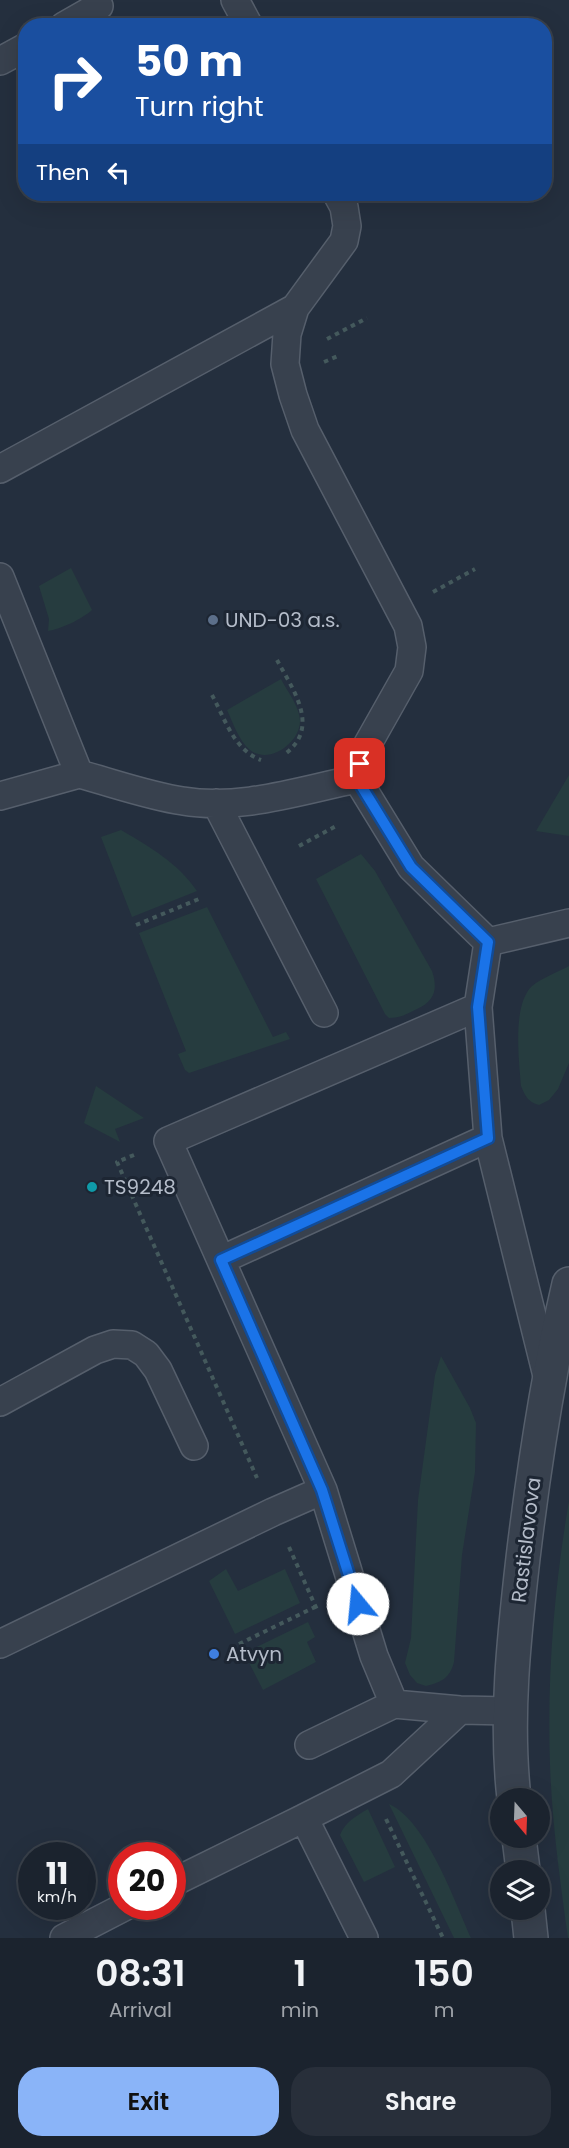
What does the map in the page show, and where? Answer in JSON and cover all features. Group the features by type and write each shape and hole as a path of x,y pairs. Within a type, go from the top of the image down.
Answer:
{"street":[{"name":"Rastislavova","path":"514,1788 510,1711 519,1594 533,1477 558,1331 569,1284"},
{"path":"529,1920 531,1938"}],"lane":[{"path":"78,18 99,6 95,0"},
{"path":"235,0 245,18"},
{"path":"0,61 18,51"},
{"path":"341,201 347,226 344,241 295,308 287,334 285,364 305,430 408,626 412,647 409,670 365,749 357,779 411,867 488,942"},
{"path":"0,469 295,308"},
{"path":"0,577 80,774"},
{"path":"0,796 80,774 183,801 216,803 271,797 357,779"},
{"path":"216,803 324,1013"},
{"path":"488,942 569,923"},
{"path":"488,942 478,1007 488,1138 549,1384"},
{"path":"394,1704 374,1656 322,1490 168,1142 478,1007"},
{"path":"221,1260 488,1138"},
{"path":"0,1401 95,1350 114,1344 132,1345 146,1354 158,1370 194,1446"},
{"path":"0,1644 322,1490"},
{"path":"309,1744 394,1704 460,1710 510,1711"},
{"path":"186,1876 391,1774 460,1710"},
{"path":"304,1818 364,1938"},
{"path":"64,1938 108,1915"}],"path":[{"path":"327,339 368,318"},
{"path":"425,596 475,569"},
{"path":"277,660 303,713 303,728 296,745 286,754 279,756"},
{"path":"212,695 240,747 260,760 266,759"},
{"path":"299,846 347,820"},
{"path":"136,925 200,899"},
{"path":"240,1644 315,1607"}],"green space":[{"path":"71,568 92,610 71,623 48,631 49,619 39,586"},
{"path":"281,679 298,710 299,729 295,737 282,749 266,755 258,754 250,750 243,742 227,710"},
{"path":"569,775 569,836 536,831"},
{"path":"121,830 153,849 172,864 197,891 132,917 101,837"},
{"path":"361,854 375,871 434,977 434,994 428,1002 410,1013 397,1017 389,1018 385,1014 316,879"},
{"path":"207,907 273,1037 286,1032 290,1039 189,1073 185,1070 178,1054 186,1051 139,933"},
{"path":"569,966 569,1063 558,1089 549,1100 539,1105 527,1098 521,1086 519,1019 526,995 532,986"},
{"path":"96,1086 144,1118 115,1129 120,1142 84,1123"},
{"path":"441,1356 476,1423 475,1472 462,1555 454,1662 445,1678 426,1686 417,1683 410,1675 405,1663 411,1638 418,1500 435,1375"},
{"path":"569,1501 568,1938 554,1830 549,1732 553,1632 559,1566"},
{"path":"226,1569 238,1591 285,1569 300,1603 235,1634 209,1581"},
{"path":"308,1622 315,1637 307,1642 316,1662 263,1690 244,1653"},
{"path":"389,1804 402,1813 427,1844 448,1884 471,1938 454,1938"},
{"path":"368,1809 395,1867 364,1882 340,1835 348,1823"}],"place":[{"name":"UND-03 a.s.","path":"213,620"},
{"name":"TS9248","path":"92,1187"},
{"name":"Atvyn","path":"214,1654"}],"route":[{"path":"358,1604 322,1490 221,1260 488,1138 478,1007 488,942 411,867 357,779 360,764"}]}
